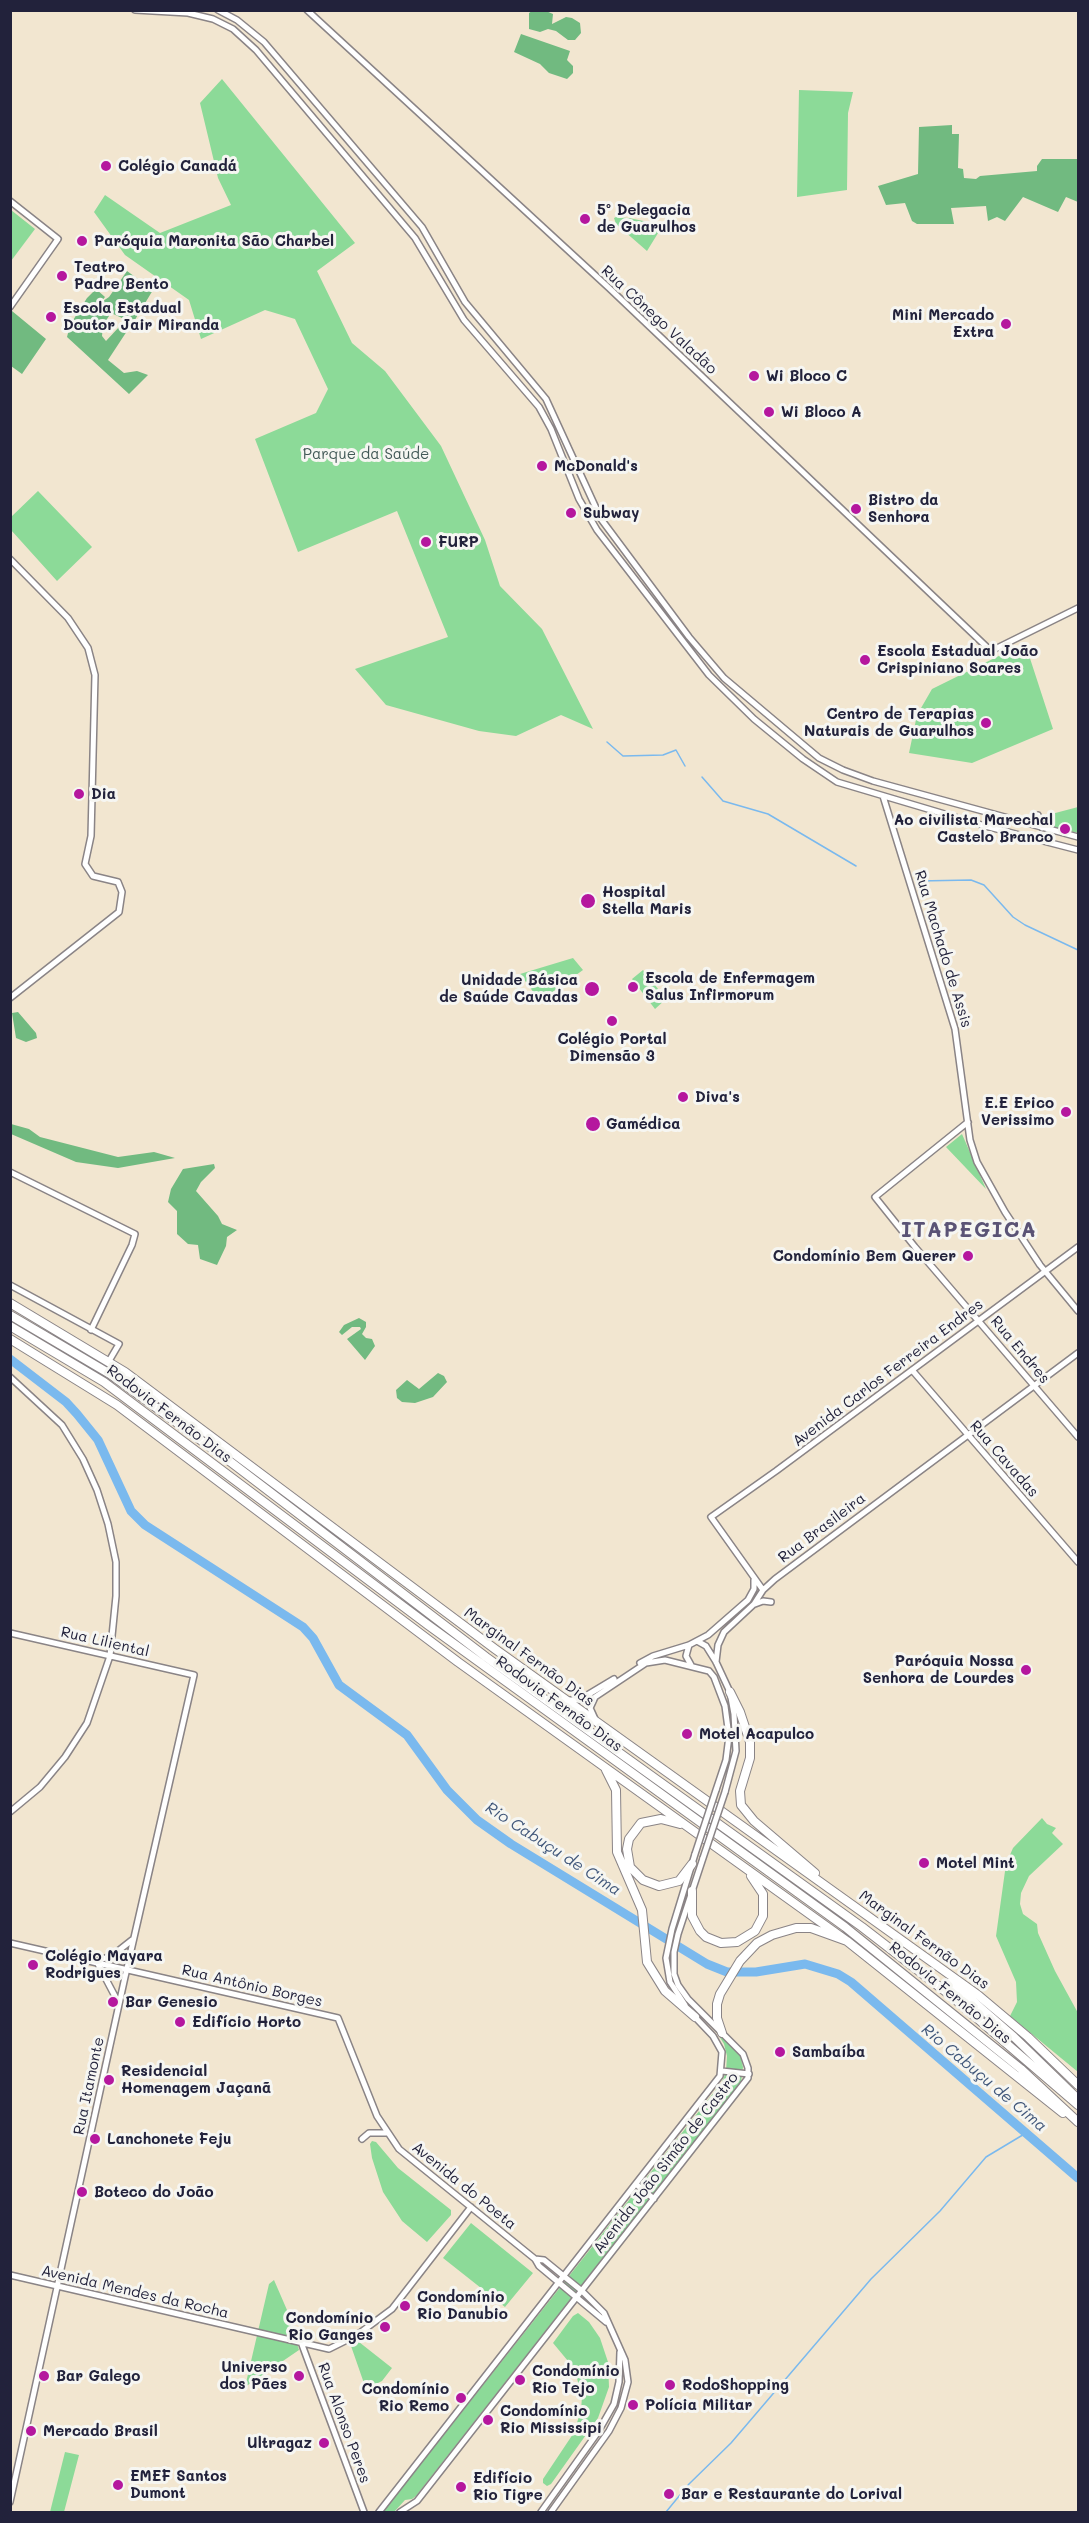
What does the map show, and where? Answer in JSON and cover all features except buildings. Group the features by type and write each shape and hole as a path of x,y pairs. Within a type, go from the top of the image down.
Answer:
{"highway":[{"name":"Marginal Fernão Dias","path":"10,1303 110,1361 560,1696 978,1995 1028,2037 1078,2085"},
{"name":"Rodovia Fernão Dias","path":"10,1316 110,1374 232,1463 486,1657 904,1959 976,2016 1078,2105"},
{"name":"Rodovia Fernão Dias","path":"10,1326 86,1370 112,1388 497,1676 845,1927 1021,2069 1078,2122"},
{"path":"10,1339 117,1405 458,1662 847,1941 1078,2122"},
{"path":"458,1662 497,1676"},
{"path":"730,1692 740,1712 750,1742 750,1758 740,1791 741,1805 747,1814 822,1879 825,1885"},
{"path":"578,1722 637,1752"},
{"path":"601,1764 616,1790 618,1857 642,1910 646,1962 657,1981 671,1998 695,2017"},
{"path":"688,1827 661,1819 641,1823 629,1839 628,1857 630,1867 639,1877 659,1886 679,1881 692,1864"},
{"path":"692,1891 692,1916 706,1937 721,1943 744,1940 760,1923 764,1900 758,1884 740,1864"},
{"path":"722,2033 716,2011 720,1994 740,1961 764,1939 796,1928 811,1928 847,1941"},
{"path":"938,1967 948,1980 1006,2030 1078,2099"}],"street":[{"path":"135,10 188,13 213,19 233,29 263,58 415,238 471,330 539,407 551,429 589,518 709,675 754,719 815,768 837,782 1078,850"},
{"path":"218,10 237,20 264,42 422,227 457,291 543,395 561,428 600,519 717,671 812,752 843,770 1078,837"},
{"name":"Rua Cônego Valadão","path":"307,10 609,288 991,651 1078,608"},
{"path":"359,172 368,164"},
{"path":"10,201 58,239 10,307"},
{"path":"10,559 72,623 85,642 91,658 94,682 91,836 85,859 87,868 93,876 115,880 121,885 122,892 119,912 10,998"},
{"name":"Rua Machado de Assis","path":"883,796 955,1029 973,1151 986,1186 1045,1271 1078,1311"},
{"path":"1038,815 1042,828"},
{"name":"Rua Machado de Assis","path":"900,847 908,853 904,863"},
{"name":"Rua Endres","path":"968,1122 875,1197 1078,1437"},
{"path":"10,1172 135,1234 132,1245 91,1330"},
{"name":"Avenida Carlos Ferreira Endres","path":"754,1580 711,1516 776,1471 1078,1247"},
{"path":"10,1285 119,1344 110,1361"},
{"name":"Rua Brasileira","path":"716,1662 720,1637 729,1626 754,1605 763,1590 826,1540 1078,1353"},
{"name":"Rua Cavadas","path":"912,1370 1078,1562"},
{"path":"10,1377 56,1419 78,1451 100,1500 116,1562 116,1609 110,1656 87,1723 65,1757 32,1796 10,1812"},
{"path":"560,1696 573,1701 579,1700 647,1659 697,1641 720,1625 748,1600 754,1589 754,1580"},
{"path":"754,1580 763,1590"},
{"path":"754,1605 763,1601 771,1602"},
{"name":"Rua Liliental","path":"10,1633 194,1675"},
{"path":"697,1641 706,1646 730,1692"},
{"path":"689,1645 686,1656 692,1666"},
{"path":"605,1728 590,1710 591,1702 598,1694 651,1661 665,1660 692,1666"},
{"name":"Avenida João Simão de Castro","path":"379,2512 713,2087 722,2071 722,2052 718,2044 670,1982 666,1965 672,1929 728,1753 728,1719 714,1677 709,1671 692,1666"},
{"name":"Rua Itamonte","path":"10,2502 126,1970 194,1675"},
{"name":"Avenida João Simão de Castro","path":"400,2512 417,2500 746,2081 749,2074 743,2054 688,1999 678,1985 674,1974 674,1952 678,1934 725,1792 736,1751 737,1735 730,1692"},
{"path":"119,2004 112,1986 96,1963 113,1955 134,1939"},
{"name":"Rua Antônio Borges","path":"10,1943 338,2018"},
{"name":"Avenida do Poeta","path":"338,2018 377,2116 387,2133 407,2157 535,2259 539,2266 606,2322"},
{"path":"722,2071 749,2074"},
{"path":"362,2139 369,2133 387,2133"},
{"path":"636,2185 654,2199"},
{"name":"Avenida Mendes da Rocha","path":"10,2275 329,2349 344,2343 371,2326 392,2309 471,2207"},
{"name":"Avenida do Poeta","path":"535,2259 543,2260 582,2291 604,2313 606,2322 625,2360 628,2382 621,2408 609,2431 551,2512"},
{"name":"Rua Alonso Peres","path":"301,2342 364,2512"},
{"name":"Avenida do Poeta","path":"541,2512 598,2432 614,2404 619,2382 620,2351"}],"green space":[{"path":"546,11 553,14 552,24 566,17 572,18 580,23 581,33 575,40 568,40 556,31 548,29 540,32 529,29 529,13"},
{"path":"521,34 570,51 567,60 573,66 573,73 567,79 549,73 540,64 514,52"},
{"name":"Parque da Saúde","path":"222,79 355,243 317,271 352,343 385,371 441,446 485,540 500,586 542,629 593,729 561,715 516,736 479,731 386,705 355,669 448,637 397,511 298,552 255,439 316,413 328,389 295,319 265,310 201,339 189,300 125,255 94,212 105,195 160,233 231,205 218,178 200,103"},
{"path":"799,90 853,92 848,113 847,190 797,197"},
{"path":"952,125 952,134 959,134 958,168 963,169 964,178 976,179 980,176 1037,171 1037,166 1042,159 1078,159 1078,202 1066,197 1058,212 1023,197 1005,221 997,217 988,221 986,206 951,208 954,224 917,224 912,221 905,203 886,205 878,186 918,174 919,127"},
{"path":"11,210 35,229 11,261"},
{"path":"614,218 663,225 647,251 616,224"},
{"path":"127,271 153,290 133,323 111,313 103,325 102,336 106,341 119,327 129,328 108,360 124,373 137,371 148,375 129,394 67,337 70,325 87,298 96,289 105,297 100,303 109,297"},
{"path":"12,311 46,339 22,374 11,366"},
{"path":"38,491 92,547 57,581 11,530 11,517"},
{"path":"1025,643 1053,729 972,763 909,753 917,715 932,689"},
{"path":"1078,807 1078,833 1043,825 1040,821 1044,816"},
{"path":"573,958 583,970 540,1001 520,974"},
{"path":"643,970 666,999 655,1009 632,979"},
{"path":"18,1012 36,1033 37,1038 26,1042 16,1038 12,1013"},
{"path":"11,1124 29,1129 40,1137 118,1157 154,1152 175,1158 118,1168 76,1162 11,1134"},
{"path":"962,1134 986,1189 946,1147"},
{"path":"214,1164 215,1168 201,1182 196,1191 218,1216 222,1224 237,1230 227,1237 226,1246 217,1265 200,1259 198,1245 188,1244 177,1234 177,1211 168,1202 171,1189 183,1169"},
{"path":"359,1318 366,1322 362,1334 372,1339 375,1346 365,1360 347,1339 361,1329 360,1327 352,1327 342,1335 339,1332 344,1325"},
{"path":"438,1373 444,1376 447,1382 433,1397 415,1403 402,1402 397,1398 396,1390 407,1380 419,1389"},
{"path":"1042,1818 1047,1824 1056,1828 1052,1833 1063,1844 1029,1876 1021,1893 1020,1904 1023,1914 1037,1924 1038,1933 1055,1971 1078,2013 1078,2072 1010,2016 1017,2002 1016,1982 996,1936 1006,1864 1013,1848"},
{"path":"716,2031 740,2055 743,2067 741,2082 416,2496 405,2500 394,2512 383,2512 722,2082 726,2072 727,2056 724,2044"},
{"path":"372,2141 376,2142 398,2168 451,2210 451,2215 427,2242 402,2221 383,2192 372,2158 370,2144"},
{"path":"471,2223 533,2273 505,2307 443,2258"},
{"path":"274,2280 287,2310 299,2350 245,2387 269,2284"},
{"path":"578,2313 589,2322 600,2338 608,2362 609,2387 598,2418 551,2484 547,2486 543,2483 543,2479 573,2434 581,2411 582,2396 576,2375 553,2343 573,2316"},
{"path":"359,2342 392,2368 382,2381 366,2389 351,2346"},
{"path":"65,2452 79,2455 64,2512 50,2512"}],"waterway":[{"path":"607,742 623,756 663,755 676,750 685,766"},
{"path":"702,777 723,801 768,814 856,866"},
{"path":"919,881 971,880 984,885 1013,917 1078,950"},
{"name":"Rio Cabuçu de Cima","path":"10,1359 66,1402 77,1414 98,1440 131,1511 145,1525 303,1627 313,1638 339,1685 407,1735 447,1790 477,1820 511,1844 707,1964 727,1972 756,1972 805,1964 838,1974 851,1982 1078,2178"},
{"path":"666,2512 689,2484 731,2443 871,2279 940,2211 986,2157 1026,2133"}],"place":[{"name":"Colégio Canadá","path":"106,166"},
{"name":"5º Delegacia de Guarulhos","path":"585,219"},
{"name":"Paróquia Maronita São Charbel","path":"82,241"},
{"name":"Teatro Padre Bento","path":"62,276"},
{"name":"Escola Estadual Doutor Jair Miranda","path":"51,317"},
{"name":"Mini Mercado Extra","path":"1006,324"},
{"name":"Wi Bloco C","path":"754,376"},
{"name":"Wi Bloco A","path":"769,412"},
{"name":"McDonald's","path":"542,466"},
{"name":"Bistro da Senhora","path":"856,509"},
{"name":"Subway","path":"571,513"},
{"name":"FURP","path":"426,542"},
{"name":"Escola Estadual João Crispiniano Soares","path":"865,660"},
{"name":"Centro de Terapias Naturais de Guarulhos","path":"986,723"},
{"name":"Dia","path":"79,794"},
{"name":"Ao civilista Marechal Castelo Branco","path":"1065,829"},
{"name":"Hospital Stella Maris","path":"588,901"},
{"name":"Escola de Enfermagem Salus Infirmorum","path":"633,987"},
{"name":"Unidade Básica de Saúde Cavadas","path":"592,989"},
{"name":"Colégio Portal Dimensão 3","path":"612,1021"},
{"name":"Diva's","path":"683,1097"},
{"name":"E.E Erico Verissimo","path":"1066,1112"},
{"name":"Gamédica","path":"593,1124"},
{"name":"Condomínio Bem Querer","path":"968,1256"},
{"name":"Paróquia Nossa Senhora de Lourdes","path":"1026,1670"},
{"name":"Motel Acapulco","path":"687,1734"},
{"name":"Motel Mint","path":"924,1863"},
{"name":"Colégio Mayara Rodrigues","path":"33,1965"},
{"name":"Bar Genesio","path":"113,2002"},
{"name":"Edifício Horto","path":"180,2022"},
{"name":"Sambaíba","path":"780,2052"},
{"name":"Residencial Homenagem Jaçanã","path":"109,2080"},
{"name":"Lanchonete Feju","path":"95,2139"},
{"name":"Boteco do João","path":"82,2192"},
{"name":"Condomínio Rio Danubio","path":"405,2306"},
{"name":"Condomínio Rio Ganges","path":"385,2327"},
{"name":"Bar Galego","path":"44,2376"},
{"name":"Universo dos Pães","path":"299,2376"},
{"name":"Condomínio Rio Tejo","path":"520,2380"},
{"name":"RodoShopping","path":"670,2385"},
{"name":"Condomínio Rio Remo","path":"461,2398"},
{"name":"Polícia Militar","path":"633,2405"},
{"name":"Condomínio Rio Mississipi","path":"488,2420"},
{"name":"Mercado Brasil","path":"31,2431"},
{"name":"Ultragaz","path":"324,2443"},
{"name":"EMEF Santos Dumont","path":"118,2485"},
{"name":"Edifício Rio Tigre","path":"461,2487"},
{"name":"Bar e Restaurante do Lorival","path":"669,2494"}],"district":[{"name":"ITAPEGICA","path":"969,1231"}]}
